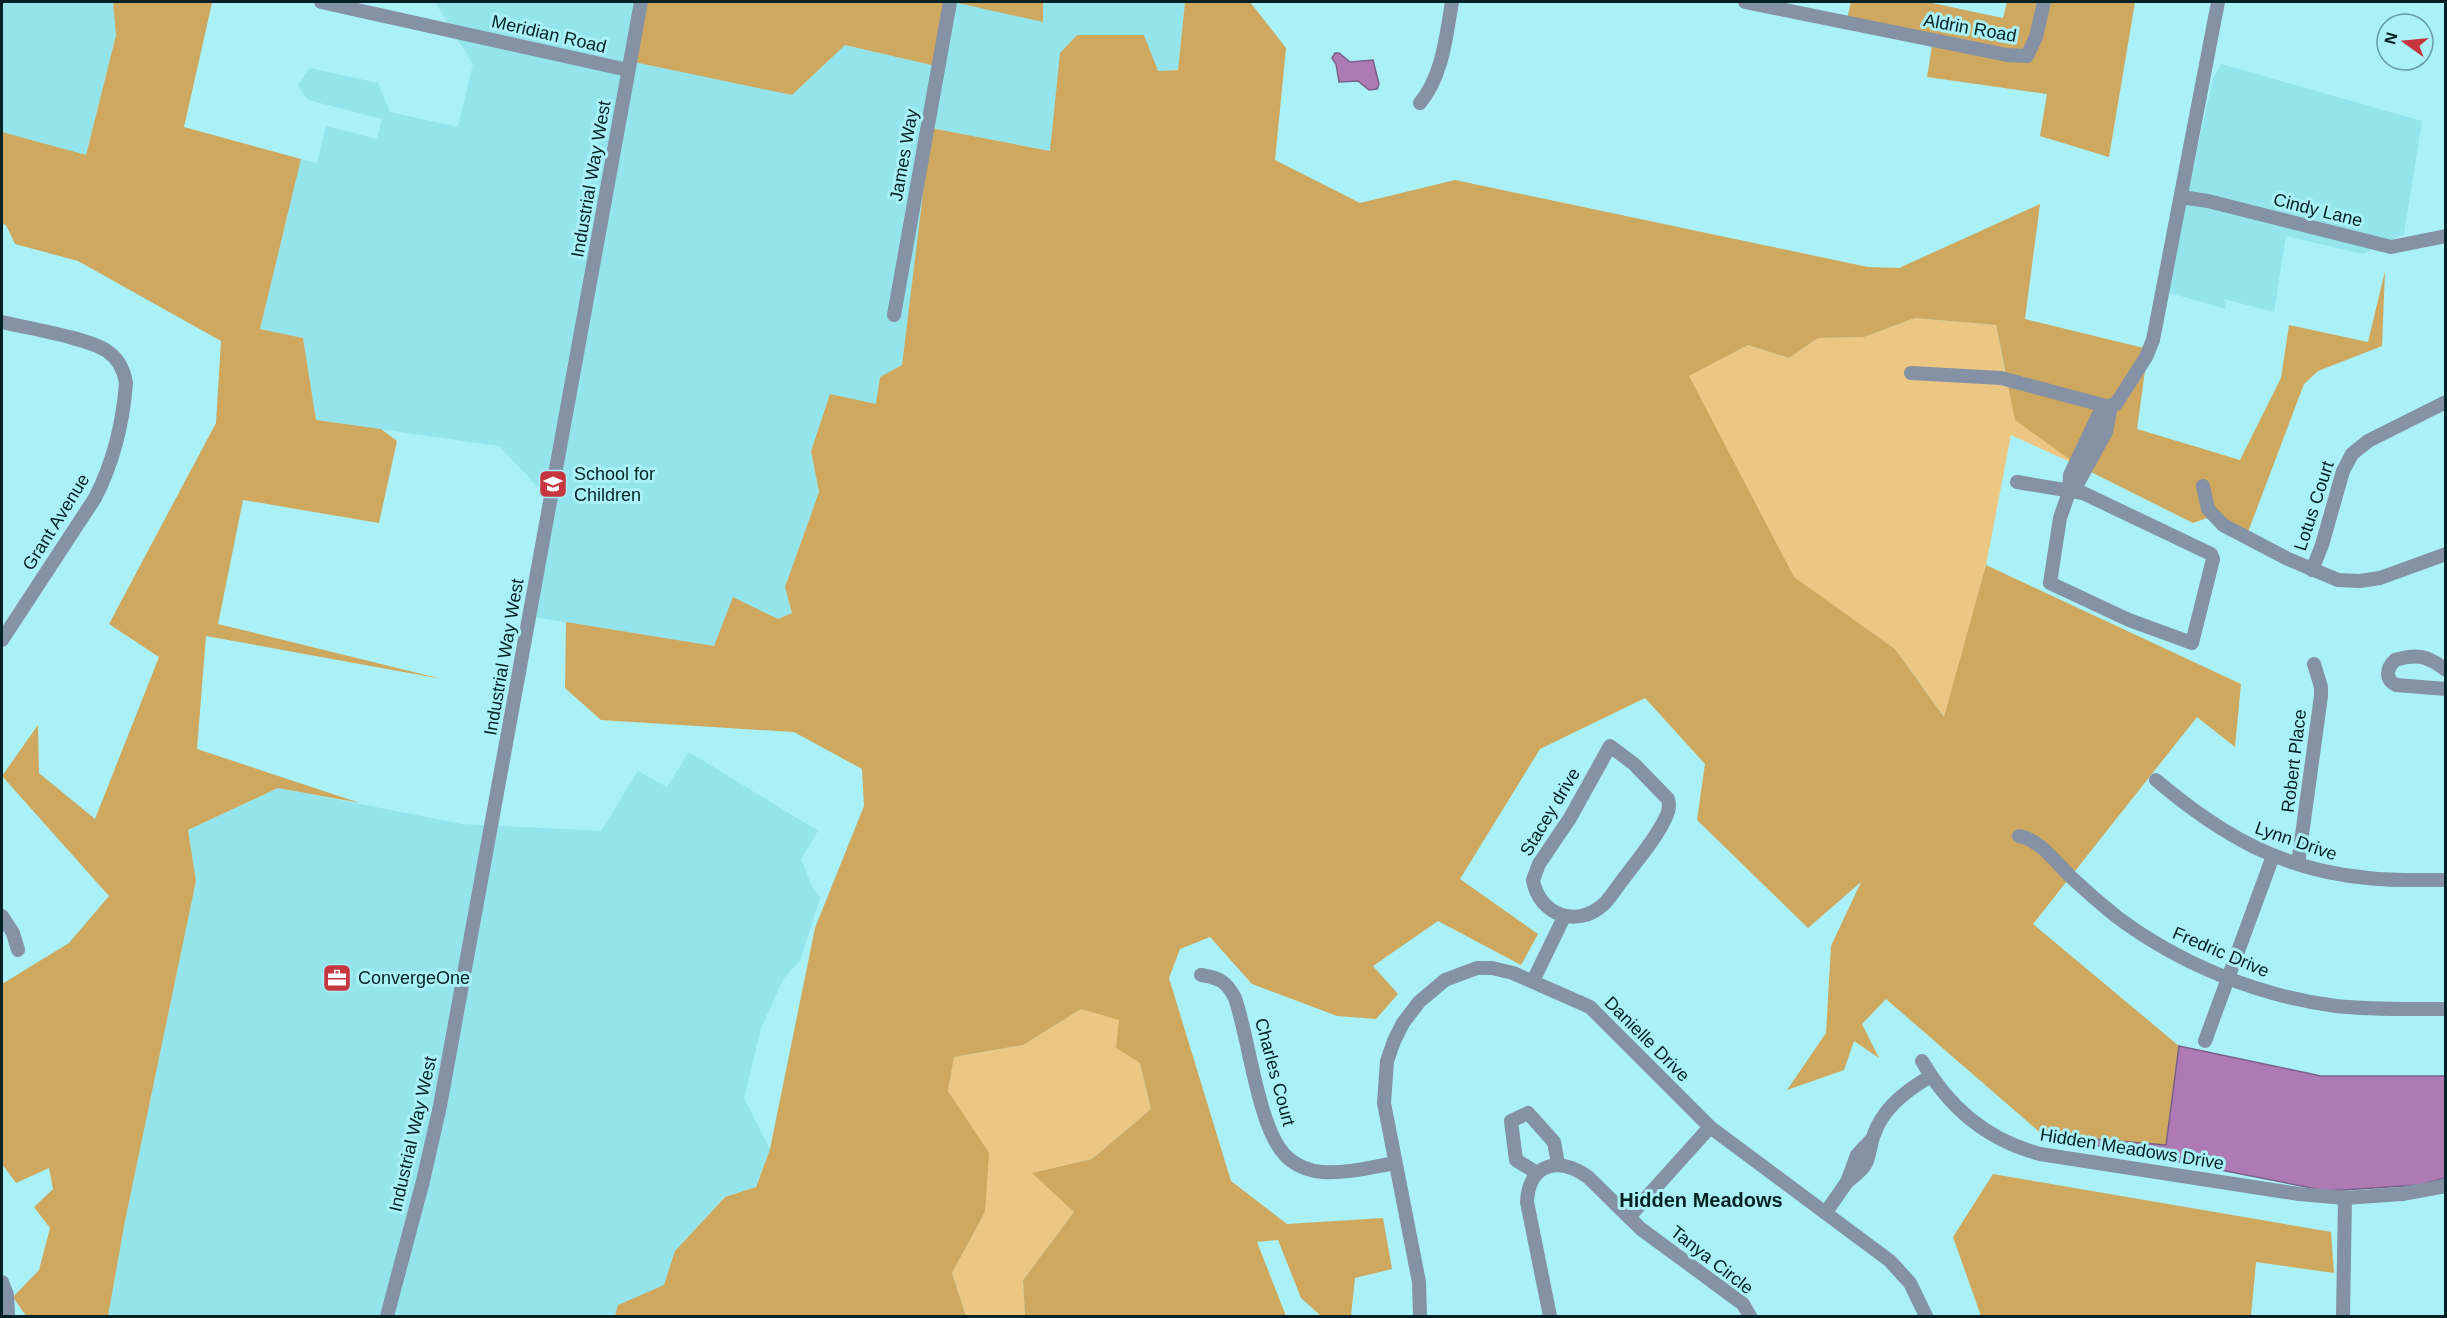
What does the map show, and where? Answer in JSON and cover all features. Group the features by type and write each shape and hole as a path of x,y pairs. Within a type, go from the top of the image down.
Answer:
{"street":[{"name":"Meridian Road","path":"321,2 628,70"},
{"name":"Industrial Way West","path":"387,1317 440,1106 641,2"},
{"name":"James Way","path":"894,315 950,2"},
{"path":"1420,103 1429,93 1437,74 1452,2"},
{"name":"Aldrin Road","path":"1745,2 2007,55 2027,56 2036,37 2044,2"},
{"path":"2017,482 2069,492 2083,493 2212,556 2195,640 2192,643 2129,620 2050,583 2060,518 2069,492 2070,475 2098,416 2116,404 2151,347 2218,2"},
{"name":"Cindy Lane","path":"2181,196 2391,247 2445,236"},
{"name":"Grant Avenue","path":"2,322 98,345 117,360 122,367 126,383 112,456 105,478 95,498 2,640"},
{"path":"1911,372 2001,378 2109,408"},
{"name":"Lotus Court","path":"2312,570 2322,545 2343,471 2352,454 2368,441 2445,402"},
{"path":"2203,486 2208,509 2223,525 2312,570 2338,580 2372,580 2445,554"},
{"path":"2445,670 2434,660 2418,655 2395,660 2388,675 2392,682 2397,684 2445,689"},
{"name":"Robert Place","path":"2298,864 2321,696 2321,687 2313,664"},
{"name":"Stacey drive","path":"1610,746 1634,764 1668,799 1670,807 1650,843 1602,906 1579,916 1564,917 1552,911 1542,902 1534,884 1536,869 1570,818 1610,746"},
{"name":"Lynn Drive","path":"2156,780 2215,826 2273,856 2325,872 2369,878 2445,880"},
{"name":"Fredric Drive","path":"2019,836 2026,837 2044,850 2092,897 2138,931 2178,955 2228,978 2274,993 2336,1006 2379,1009 2445,1009"},
{"path":"2205,1041 2273,856"},
{"path":"2,916 13,933 18,950"},
{"path":"1533,981 1564,917"},
{"name":"Danielle Drive","path":"1420,1317 1419,1282 1384,1103 1384,1081 1394,1041 1412,1011 1436,986 1452,976 1471,970 1499,969 1533,981 1590,1007 1710,1127 1880,1251 1900,1271 1918,1297 1926,1317"},
{"name":"Charles Court","path":"1201,975 1218,977 1226,984 1235,998 1264,1113 1273,1135 1287,1158 1302,1167 1323,1172 1395,1164"},
{"name":"Hidden Meadows Drive","path":"1922,1061 1947,1099 1971,1121 2002,1140 2031,1151 2299,1194 2345,1198 2402,1194 2445,1185"},
{"path":"1826,1212 1847,1182 1868,1162 1871,1140 1882,1118 1895,1101 1931,1076"},
{"path":"1537,1173 1516,1160 1511,1121 1528,1113 1554,1142 1558,1164 1544,1168 1537,1173 1529,1188 1527,1202 1550,1317"},
{"path":"1629,1217 1710,1127"},
{"name":"Tanya Circle","path":"1558,1164 1578,1170 1588,1177 1641,1229 1743,1304 1750,1317"},
{"path":"2343,1317 2345,1198"},
{"path":"2,1282 7,1295 8,1317"}],"shaded area":[{"path":"2,2 113,2 116,35 86,156 2,132"},
{"path":"113,2 212,3 184,127 301,159 260,329 303,338 316,420 381,429 397,441 379,523 243,500 218,624 442,679 206,636 197,749 360,803 278,788 188,830 196,881 125,1221 108,1316 26,1316 13,1297 39,1270 50,1228 34,1207 53,1189 49,1168 16,1183 2,1164 2,984 69,943 109,896 2,776 38,725 39,773 95,819 159,657 109,624 216,423 221,341 78,261 15,244 6,225 2,224 2,132 86,155 116,35"},
{"path":"435,2 644,2 792,95 845,45 940,66 953,2 1043,21 1043,2 1185,2 1178,69 1158,72 1077,35 1060,53 1051,151 931,128 902,365 880,377 877,404 830,394 811,451 819,492 785,587 792,613 714,646 533,617 553,503 499,446 316,420 303,338 260,329 301,159 317,163 326,126 377,139 382,119 308,100 298,85 310,68 378,83 390,112 458,127 473,64"},
{"path":"644,2 951,2 940,67 845,45 792,95 634,62"},
{"path":"953,2 1043,2 1043,22"},
{"path":"1185,2 1250,2 1286,48 1275,160 1360,203 1455,180 1868,267 1899,268 2040,204 2025,319 2148,349 2137,429 2240,460 2281,378 2289,325 2368,342 2385,271 2382,346 2318,371 2304,384 2245,540 2210,517 2193,523 2079,466 2015,420 1996,325 1915,318 1864,337 1818,338 1789,358 1748,345 1689,376 1794,577 1895,649 1944,717 1986,565 2241,684 2235,747 2197,717 2033,924 2179,1046 2166,1145 2043,1135 1886,999 1862,1024 1879,1058 1854,1041 1844,1070 1787,1090 1826,1033 1831,946 1861,882 1808,928 1697,820 1705,764 1645,698 1540,749 1460,879 1538,934 1521,965 1438,921 1373,966 1398,994 1376,1019 1337,1016 1252,984 1210,937 1180,949 1169,978 1231,1181 1287,1224 1383,1218 1392,1269 1355,1278 1351,1316 1321,1316 1301,1298 1278,1240 1257,1242 1286,1316 1025,1316 1023,1280 1074,1212 1032,1173 1092,1159 1151,1109 1140,1063 1116,1048 1119,1020 1081,1009 1023,1045 954,1057 948,1091 989,1153 985,1212 952,1273 966,1316 615,1316 618,1305 664,1285 675,1251 725,1197 756,1187 770,1149 815,928 864,806 862,769 794,732 601,720 565,688 566,622 714,646 733,597 778,619 792,613 785,587 819,492 811,451 830,394 876,404 880,377 902,365 931,128 1050,151 1060,53 1077,35 1144,35 1158,71 1178,70"},
{"path":"1851,2 1927,2 2003,18 2007,2 2135,2 2109,157 2040,136 2047,94 1927,77 1933,40 1846,23"},
{"path":"1335,53 1339,53 1350,62 1373,60 1379,84 1377,89 1369,90 1358,81 1339,82 1336,64 1332,58"},
{"path":"2221,64 2422,121 2404,234 2363,254 2286,236 2274,312 2224,299 2226,309 2166,292 2213,78"},
{"path":"1915,318 1996,325 2008,388 2079,466 2011,435 1986,565 1945,718 1895,649 1794,578 1688,376 1748,345 1789,358 1818,338 1864,337"},
{"path":"689,752 818,831 801,859 811,884 820,898 800,961 784,978 761,1028 744,1098 770,1149 755,1187 724,1197 675,1251 665,1285 619,1305 615,1316 108,1316 125,1221 196,881 188,830 278,788 462,824 601,831 638,771 667,787"},
{"path":"1081,1009 1119,1019 1140,1063 1151,1109 1092,1159 1033,1173 1074,1212 1023,1280 1025,1316 966,1316 952,1273 985,1212 948,1090 954,1057 1023,1045"},
{"path":"2179,1046 2321,1076 2445,1076 2445,1178 2420,1185 2327,1191 2043,1135 2166,1145"},
{"path":"1993,1174 2331,1232 2334,1273 2256,1262 2251,1316 1981,1316 1953,1237"}],"place":[{"name":"School for Children","path":"553,484"},
{"name":"ConvergeOne","path":"337,978"}],"district":[{"name":"Hidden Meadows","path":"1701,1200"}]}
